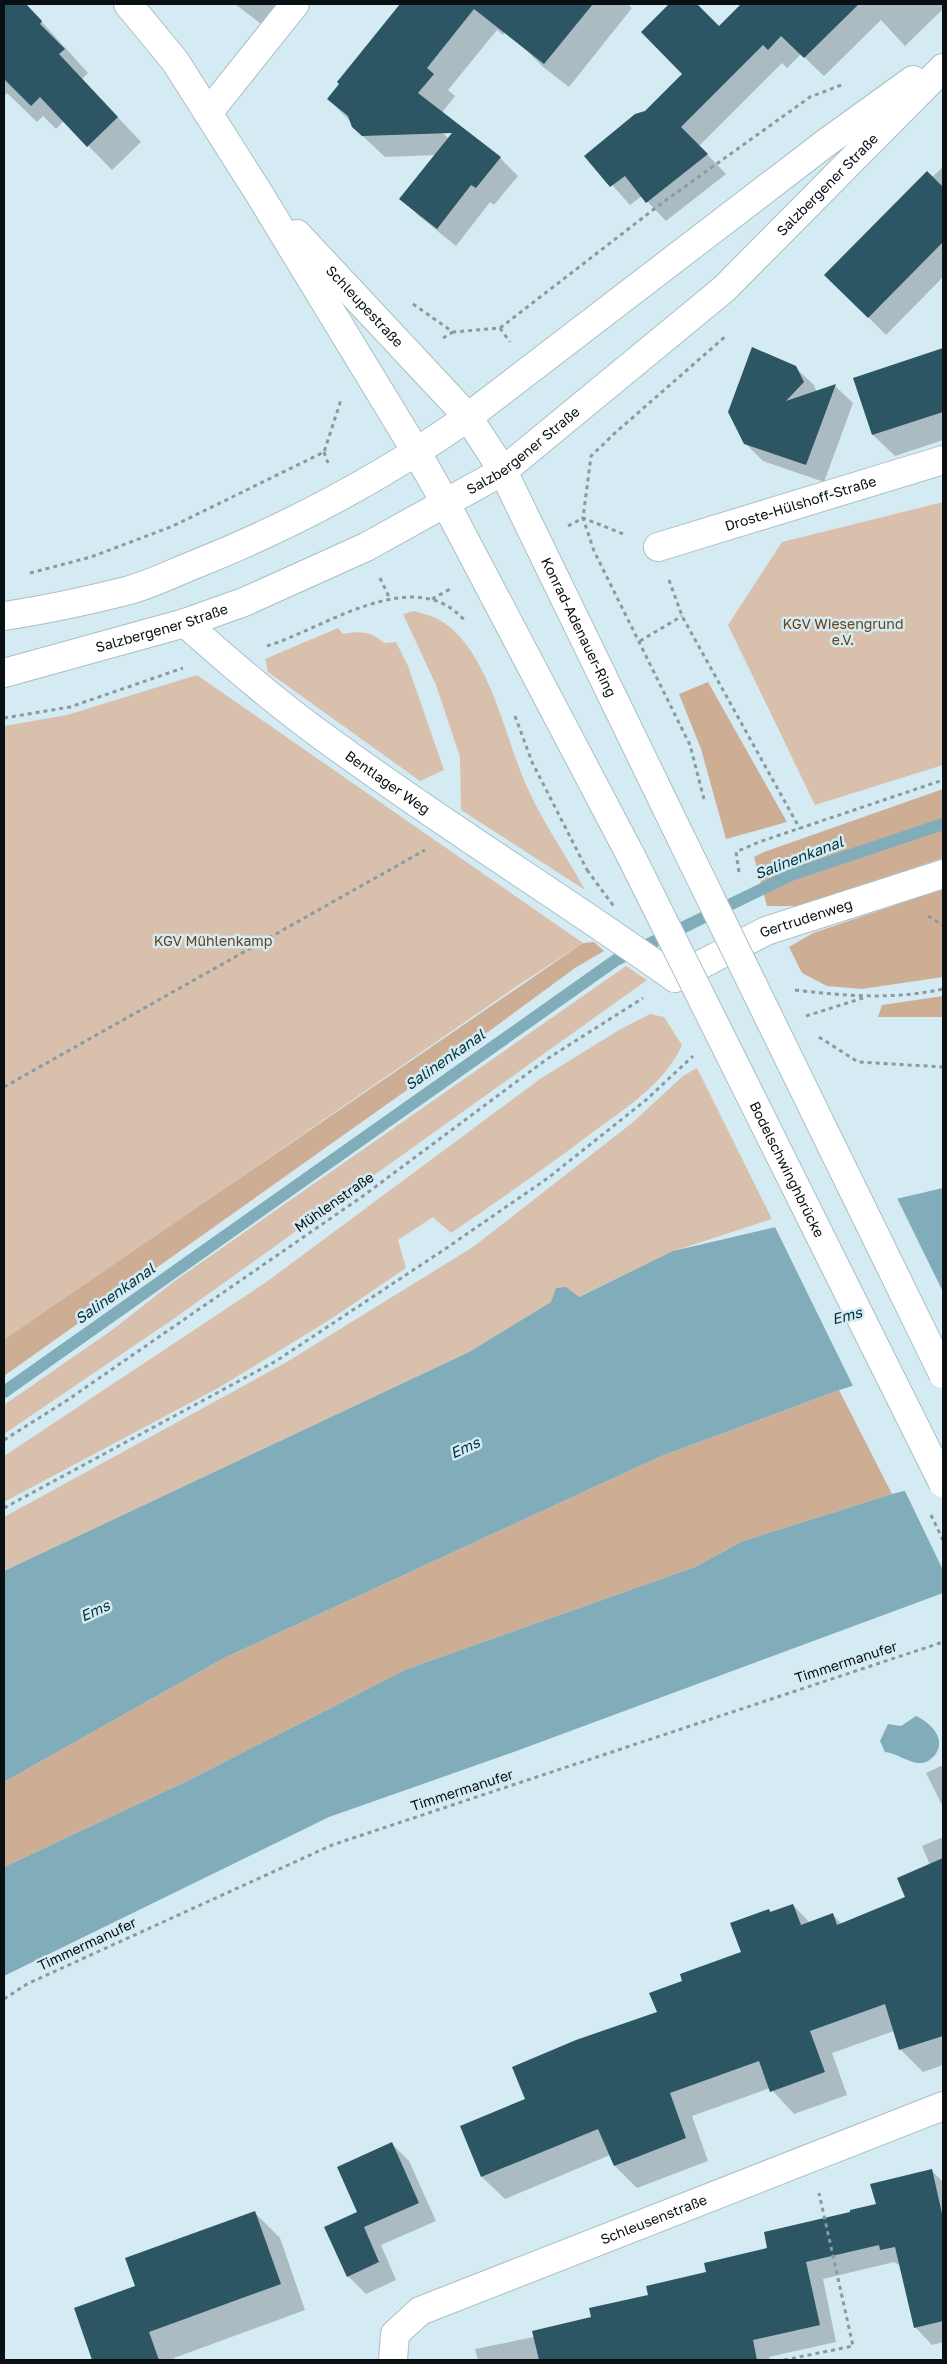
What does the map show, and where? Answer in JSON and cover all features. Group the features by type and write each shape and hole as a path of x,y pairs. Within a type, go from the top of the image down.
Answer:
{"main road":[{"name":"Schleupestraße","path":"128,4 175,61 260,195 417,453"},
{"path":"208,113 295,4"},
{"name":"Salzbergener Straße","path":"4,616 128,590 220,554 291,523 335,501 417,453 468,417 827,142 943,58"},
{"name":"Salzbergener Straße","path":"4,673 185,623 244,602 343,558 446,504 502,471 724,289 943,68"},
{"name":"Schleupestraße","path":"260,195 468,417"},
{"name":"Konrad-Adenauer-Ring","path":"468,417 502,471 943,1374"},
{"path":"417,453 446,504"},
{"name":"Droste-Hülshoff-Straße","path":"658,547 943,460"},
{"name":"Bodelschwinghbrücke","path":"446,504 631,856 943,1483"},
{"name":"Bentlager Weg","path":"185,623 324,738 667,972"},
{"name":"Gertrudenweg","path":"667,972 766,931 943,874"},
{"name":"Schleusenstraße","path":"393,2360 395,2334 420,2311 810,2156 943,2106"}],"path":[{"path":"413,303 453,332 500,328 662,203 802,102 845,83"},
{"path":"704,802 690,745 594,551 583,518 591,456 733,329"},
{"path":"21,576 91,557 172,526 324,452 342,401 338,392"},
{"path":"4,718 70,707 185,667 270,646 354,610 390,599 412,596 432,599 459,614 469,626"},
{"path":"640,641 682,616 800,829"},
{"path":"514,714 532,762 587,870"},
{"path":"738,869 736,852 943,780"},
{"path":"4,1087 458,830"},
{"name":"Mühlenstraße","path":"4,1440 66,1401 363,1196 667,972"},
{"path":"863,998 924,993 943,989"},
{"path":"818,1036 858,1062 943,1067"},
{"path":"4,1508 276,1361 548,1178 646,1100 699,1050"},
{"name":"Timmermanufer","path":"4,1999 27,1984 332,1844 943,1642"},
{"path":"784,2360 854,2346 810,2156"}],"green space":[{"name":"KGV Wiesengrund e.V.","path":"943,502 943,765 815,805 728,625 782,542"},
{"path":"414,611 436,618 454,631 469,649 482,670 533,800 585,890 461,810 460,757 436,685 403,614"},
{"path":"338,628 343,634 365,633 374,636 384,643 396,642 408,666 444,770 420,781 268,672 265,659"},
{"name":"KGV Mühlenkamp","path":"197,675 583,943 520,984 4,1341 4,726 67,715"},
{"path":"626,966 647,980 172,1320 4,1434 4,1405 112,1330 176,1280"},
{"path":"650,1014 664,1017 682,1045 675,1059 655,1083 618,1114 541,1171 451,1233 433,1217 398,1240 406,1268 331,1319 220,1387 4,1502 4,1456 265,1283 540,1079 619,1030"},
{"path":"697,1068 772,1219 674,1251 578,1297 566,1287 551,1302 469,1352 4,1571 4,1517 285,1363 473,1247 632,1123 683,1076"}],"shaded area":[{"path":"708,682 787,822 726,839 701,749 679,694"},
{"path":"943,789 943,858 798,906 767,906 754,857"},
{"path":"943,889 943,977 862,989 827,986 802,973 789,947 813,933"},
{"path":"594,942 604,951 575,968 469,1046 4,1376 4,1341 8,1337 583,943"},
{"path":"943,996 943,1017 878,1017 882,1005"},
{"path":"839,1390 892,1494 743,1541 695,1567 407,1669 187,1781 4,1867 4,1782 224,1658 659,1457"}],"water":[{"name":"Ems","path":"943,1188 943,1359 839,1390 659,1457 224,1658 4,1782 4,1571 469,1352 551,1302 556,1288 566,1287 579,1297 673,1251"},
{"path":"943,1481 943,1593 511,1753 329,1817 4,1976 4,1867 187,1781 407,1669 695,1567 743,1541 892,1494"},
{"path":"916,1716 936,1732 939,1743 935,1755 926,1762 917,1763 885,1752 880,1741 888,1724 901,1726"}],"pier":[{"path":"896,1196 943,1292 943,1362 854,1388 774,1225"},
{"path":"943,1479 943,1570 904,1489"}],"building":[{"path":"4,4 26,4 42,21 40,24 65,49 59,54 118,117 87,147 40,97 31,106 4,79"},
{"path":"400,4 593,4 544,64 474,9 427,68 434,74 418,93 501,157 476,188 471,185 437,229 399,199 452,133 362,136 352,127 348,116 327,99 339,84 337,82"},
{"path":"669,4 697,4 719,26 741,4 859,4 804,58 781,36 768,50 763,45 681,127 708,154 646,203 625,176 610,187 584,156 635,114 645,111 682,74 641,32"},
{"path":"927,171 943,187 943,242 868,318 824,275"},
{"path":"752,347 796,366 804,382 786,401 836,384 806,465 744,444 728,412"},
{"path":"943,348 943,412 872,435 853,378"},
{"path":"943,1858 943,2036 899,2050 885,2004 810,2031 825,2072 770,2092 759,2061 670,2093 686,2138 614,2166 598,2129 481,2177 460,2126 525,2099 512,2067 576,2040 657,2012 649,1993 682,1981 680,1974 741,1952 730,1923 769,1909 770,1912 793,1904 801,1925 833,1913 837,1925 905,1897 897,1878"},
{"path":"392,2142 419,2203 364,2227 379,2262 347,2277 324,2227 357,2212 337,2167"},
{"path":"932,2169 943,2218 943,2321 914,2328 895,2247 880,2250 879,2245 806,2262 820,2325 753,2340 757,2360 539,2360 532,2331 591,2317 589,2308 648,2295 646,2286 706,2272 704,2263 767,2248 764,2232 876,2204 870,2184"},
{"path":"255,2211 281,2284 149,2332 159,2360 92,2360 74,2308 135,2286 125,2258"}],"waterway":[{"name":"Salinenkanal","path":"4,1392 616,960 791,875 943,824"}]}
